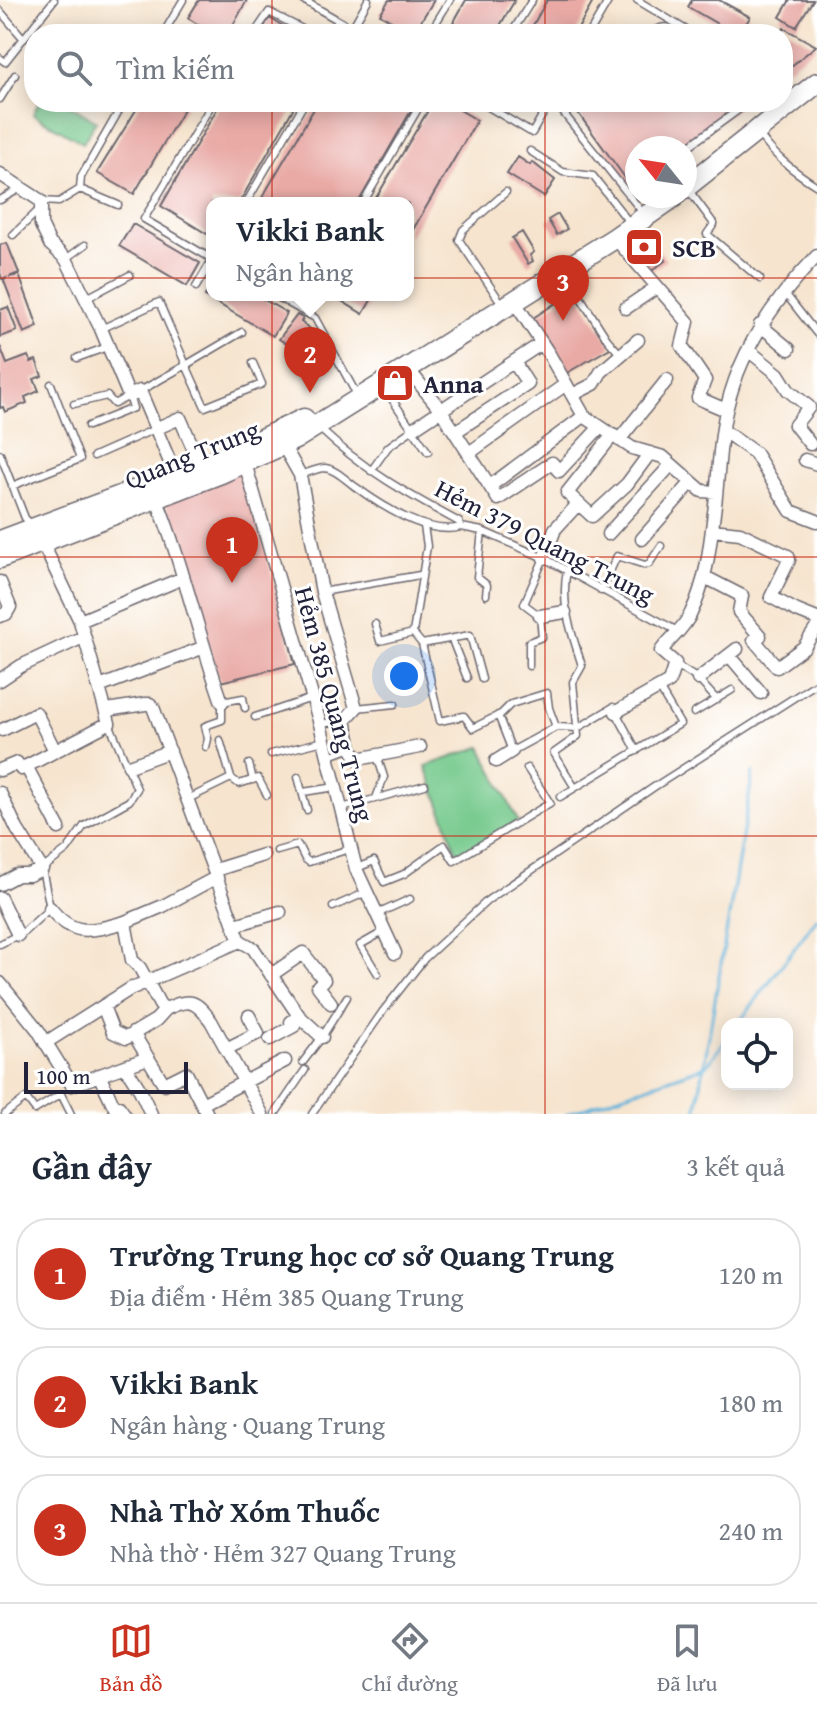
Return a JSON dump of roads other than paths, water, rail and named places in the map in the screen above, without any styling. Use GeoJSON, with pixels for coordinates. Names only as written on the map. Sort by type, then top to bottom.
{"type":"FeatureCollection","features":[{"type":"Feature","properties":{"kind":"main road","name":"Quang Trung"},"geometry":{"type":"LineString","coordinates":[[793,84],[817,67]]}},
{"type":"Feature","properties":{"kind":"main road","name":"Quang Trung"},"geometry":{"type":"LineString","coordinates":[[793,103],[817,83]]}},
{"type":"Feature","properties":{"kind":"main road","name":"Quang Trung"},"geometry":{"type":"LineString","coordinates":[[697,172],[759,112]]}},
{"type":"Feature","properties":{"kind":"main road","name":"Quang Trung"},"geometry":{"type":"LineString","coordinates":[[697,176],[783,112]]}},
{"type":"Feature","properties":{"kind":"main road","name":"Quang Trung"},"geometry":{"type":"LineString","coordinates":[[0,558],[38,534],[175,474],[317,426],[408,369],[636,208]]}},
{"type":"Feature","properties":{"kind":"main road","name":"Quang Trung"},"geometry":{"type":"LineString","coordinates":[[0,541],[38,534],[156,498],[245,463],[304,419],[353,388],[615,238],[638,208]]}},
{"type":"Feature","properties":{"kind":"street"},"geometry":{"type":"LineString","coordinates":[[0,174],[22,188],[40,205],[41,225],[50,244],[66,259],[107,347],[155,429],[175,474]]}},
{"type":"Feature","properties":{"kind":"street"},"geometry":{"type":"LineString","coordinates":[[615,238],[688,322],[682,345],[705,380],[698,398],[726,410]]}},
{"type":"Feature","properties":{"kind":"street"},"geometry":{"type":"LineString","coordinates":[[616,712],[664,685],[676,665],[661,651],[680,632],[705,577],[726,410],[737,373],[760,325],[784,292],[815,264]]}},
{"type":"Feature","properties":{"kind":"street"},"geometry":{"type":"LineString","coordinates":[[626,308],[657,287]]}},
{"type":"Feature","properties":{"kind":"street"},"geometry":{"type":"LineString","coordinates":[[506,300],[542,343],[584,416],[616,438],[663,457],[702,491],[716,492]]}},
{"type":"Feature","properties":{"kind":"street"},"geometry":{"type":"LineString","coordinates":[[760,325],[789,349]]}},
{"type":"Feature","properties":{"kind":"street"},"geometry":{"type":"LineString","coordinates":[[469,453],[541,403],[569,390],[594,384],[601,372],[638,340]]}},
{"type":"Feature","properties":{"kind":"street"},"geometry":{"type":"LineString","coordinates":[[414,428],[542,343]]}},
{"type":"Feature","properties":{"kind":"street"},"geometry":{"type":"LineString","coordinates":[[748,350],[778,374],[788,390],[809,407],[812,415],[795,425],[810,444]]}},
{"type":"Feature","properties":{"kind":"street"},"geometry":{"type":"LineString","coordinates":[[514,362],[541,403]]}},
{"type":"Feature","properties":{"kind":"street"},"geometry":{"type":"LineString","coordinates":[[408,369],[440,409],[498,499],[552,463],[559,471],[599,428]]}},
{"type":"Feature","properties":{"kind":"street"},"geometry":{"type":"LineString","coordinates":[[650,453],[627,484],[594,516],[567,493],[667,380]]}},
{"type":"Feature","properties":{"kind":"street"},"geometry":{"type":"LineString","coordinates":[[455,432],[528,384]]}},
{"type":"Feature","properties":{"kind":"street"},"geometry":{"type":"LineString","coordinates":[[490,486],[584,416]]}},
{"type":"Feature","properties":{"kind":"street"},"geometry":{"type":"LineString","coordinates":[[155,429],[180,418],[201,466]]}},
{"type":"Feature","properties":{"kind":"street"},"geometry":{"type":"LineString","coordinates":[[724,431],[755,453],[791,511],[817,521]]}},
{"type":"Feature","properties":{"kind":"street"},"geometry":{"type":"LineString","coordinates":[[279,439],[300,475],[322,592],[356,708],[345,720],[351,748],[358,759],[420,747]]}},
{"type":"Feature","properties":{"kind":"street","name":"Hẻm 385 Quang Trung"},"geometry":{"type":"LineString","coordinates":[[245,463],[320,724],[356,869],[395,953]]}},
{"type":"Feature","properties":{"kind":"street"},"geometry":{"type":"LineString","coordinates":[[608,534],[671,465]]}},
{"type":"Feature","properties":{"kind":"street"},"geometry":{"type":"LineString","coordinates":[[642,539],[691,483]]}},
{"type":"Feature","properties":{"kind":"street"},"geometry":{"type":"LineString","coordinates":[[156,498],[171,536],[202,648],[222,702]]}},
{"type":"Feature","properties":{"kind":"street"},"geometry":{"type":"LineString","coordinates":[[544,558],[555,529],[578,504]]}},
{"type":"Feature","properties":{"kind":"street"},"geometry":{"type":"LineString","coordinates":[[712,530],[740,533],[791,550],[771,597],[817,619]]}},
{"type":"Feature","properties":{"kind":"street"},"geometry":{"type":"LineString","coordinates":[[38,534],[80,621],[108,717]]}},
{"type":"Feature","properties":{"kind":"street"},"geometry":{"type":"LineString","coordinates":[[705,577],[742,596],[739,612],[760,636],[754,640],[777,667],[804,647],[817,627]]}},
{"type":"Feature","properties":{"kind":"street"},"geometry":{"type":"LineString","coordinates":[[80,621],[183,578]]}},
{"type":"Feature","properties":{"kind":"street"},"geometry":{"type":"LineString","coordinates":[[0,582],[10,607],[6,614],[0,616]]}},
{"type":"Feature","properties":{"kind":"street"},"geometry":{"type":"LineString","coordinates":[[540,616],[565,612]]}},
{"type":"Feature","properties":{"kind":"street"},"geometry":{"type":"LineString","coordinates":[[0,680],[21,666],[83,637]]}},
{"type":"Feature","properties":{"kind":"street"},"geometry":{"type":"LineString","coordinates":[[99,687],[202,648]]}},
{"type":"Feature","properties":{"kind":"street"},"geometry":{"type":"LineString","coordinates":[[698,679],[733,652],[761,693]]}},
{"type":"Feature","properties":{"kind":"street"},"geometry":{"type":"LineString","coordinates":[[0,770],[17,763],[21,769],[108,717],[150,704],[240,941],[253,948],[299,1016],[322,1037]]}},
{"type":"Feature","properties":{"kind":"street"},"geometry":{"type":"LineString","coordinates":[[2,730],[36,713],[55,751]]}},
{"type":"Feature","properties":{"kind":"street"},"geometry":{"type":"LineString","coordinates":[[129,766],[170,751]]}},
{"type":"Feature","properties":{"kind":"street"},"geometry":{"type":"LineString","coordinates":[[496,761],[512,751]]}},
{"type":"Feature","properties":{"kind":"street"},"geometry":{"type":"LineString","coordinates":[[26,766],[59,828]]}},
{"type":"Feature","properties":{"kind":"street"},"geometry":{"type":"LineString","coordinates":[[0,793],[5,814],[42,869],[29,875],[17,875],[0,884]]}},
{"type":"Feature","properties":{"kind":"street"},"geometry":{"type":"LineString","coordinates":[[50,908],[60,921],[74,929],[92,931],[141,916],[216,873],[263,855]]}},
{"type":"Feature","properties":{"kind":"street"},"geometry":{"type":"LineString","coordinates":[[0,898],[18,935]]}},
{"type":"Feature","properties":{"kind":"street"},"geometry":{"type":"LineString","coordinates":[[235,925],[280,912]]}},
{"type":"Feature","properties":{"kind":"street"},"geometry":{"type":"LineString","coordinates":[[125,922],[132,960],[160,1005],[166,1009]]}},
{"type":"Feature","properties":{"kind":"street"},"geometry":{"type":"LineString","coordinates":[[45,1043],[147,981],[240,941]]}},
{"type":"Feature","properties":{"kind":"street"},"geometry":{"type":"LineString","coordinates":[[271,975],[303,953],[324,980],[318,986],[331,1003]]}},
{"type":"Feature","properties":{"kind":"street"},"geometry":{"type":"LineString","coordinates":[[0,983],[38,1030],[72,1085]]}},
{"type":"Feature","properties":{"kind":"street"},"geometry":{"type":"LineString","coordinates":[[103,1006],[113,1032],[126,1038],[179,1002],[192,1002],[200,1007],[262,1114]]}},
{"type":"Feature","properties":{"kind":"street"},"geometry":{"type":"LineString","coordinates":[[226,1049],[258,1033],[249,1016]]}},
{"type":"Feature","properties":{"kind":"street"},"geometry":{"type":"LineString","coordinates":[[270,1039],[294,1026],[291,1022],[299,1016]]}},
{"type":"Feature","properties":{"kind":"street"},"geometry":{"type":"LineString","coordinates":[[133,1033],[164,1084],[186,1073],[202,1110],[285,1061]]}},
{"type":"Feature","properties":{"kind":"street"},"geometry":{"type":"LineString","coordinates":[[61,1094],[72,1085],[148,1058]]}},
{"type":"Feature","properties":{"kind":"street"},"geometry":{"type":"LineString","coordinates":[[125,1066],[151,1114]]}},
{"type":"Feature","properties":{"kind":"street"},"geometry":{"type":"LineString","coordinates":[[99,1075],[115,1108],[119,1107],[124,1114]]}},
{"type":"Feature","properties":{"kind":"lane"},"geometry":{"type":"LineString","coordinates":[[36,24],[54,0]]}},
{"type":"Feature","properties":{"kind":"lane"},"geometry":{"type":"LineString","coordinates":[[169,24],[183,0]]}},
{"type":"Feature","properties":{"kind":"lane"},"geometry":{"type":"LineString","coordinates":[[303,0],[345,24]]}},
{"type":"Feature","properties":{"kind":"lane"},"geometry":{"type":"LineString","coordinates":[[354,24],[368,0]]}},
{"type":"Feature","properties":{"kind":"lane"},"geometry":{"type":"LineString","coordinates":[[435,24],[450,0]]}},
{"type":"Feature","properties":{"kind":"lane"},"geometry":{"type":"LineString","coordinates":[[517,24],[532,0]]}},
{"type":"Feature","properties":{"kind":"lane"},"geometry":{"type":"LineString","coordinates":[[595,24],[609,0]]}},
{"type":"Feature","properties":{"kind":"lane"},"geometry":{"type":"LineString","coordinates":[[637,0],[677,24]]}},
{"type":"Feature","properties":{"kind":"lane"},"geometry":{"type":"LineString","coordinates":[[0,11],[24,39],[5,62],[0,58]]}},
{"type":"Feature","properties":{"kind":"lane"},"geometry":{"type":"LineString","coordinates":[[261,24],[269,12],[292,24]]}},
{"type":"Feature","properties":{"kind":"lane"},"geometry":{"type":"LineString","coordinates":[[0,99],[15,75]]}},
{"type":"Feature","properties":{"kind":"lane"},"geometry":{"type":"LineString","coordinates":[[80,189],[81,177],[118,112]]}},
{"type":"Feature","properties":{"kind":"lane"},"geometry":{"type":"LineString","coordinates":[[206,256],[144,219],[207,112]]}},
{"type":"Feature","properties":{"kind":"lane"},"geometry":{"type":"LineString","coordinates":[[250,197],[299,112]]}},
{"type":"Feature","properties":{"kind":"lane"},"geometry":{"type":"LineString","coordinates":[[367,197],[416,112]]}},
{"type":"Feature","properties":{"kind":"lane"},"geometry":{"type":"LineString","coordinates":[[497,112],[532,133],[544,112]]}},
{"type":"Feature","properties":{"kind":"lane"},"geometry":{"type":"LineString","coordinates":[[563,112],[625,189]]}},
{"type":"Feature","properties":{"kind":"lane"},"geometry":{"type":"LineString","coordinates":[[697,142],[749,112]]}},
{"type":"Feature","properties":{"kind":"lane"},"geometry":{"type":"LineString","coordinates":[[758,133],[771,152],[795,173],[817,186]]}},
{"type":"Feature","properties":{"kind":"lane"},"geometry":{"type":"LineString","coordinates":[[530,151],[563,172],[593,176],[625,197]]}},
{"type":"Feature","properties":{"kind":"lane"},"geometry":{"type":"LineString","coordinates":[[0,200],[22,188]]}},
{"type":"Feature","properties":{"kind":"lane"},"geometry":{"type":"LineString","coordinates":[[80,189],[118,205]]}},
{"type":"Feature","properties":{"kind":"lane"},"geometry":{"type":"LineString","coordinates":[[13,235],[40,205],[59,202],[80,189]]}},
{"type":"Feature","properties":{"kind":"lane"},"geometry":{"type":"LineString","coordinates":[[506,192],[463,230],[459,240],[506,300]]}},
{"type":"Feature","properties":{"kind":"lane"},"geometry":{"type":"LineString","coordinates":[[697,203],[714,224],[707,234],[760,279]]}},
{"type":"Feature","properties":{"kind":"lane"},"geometry":{"type":"LineString","coordinates":[[66,259],[85,245]]}},
{"type":"Feature","properties":{"kind":"lane"},"geometry":{"type":"LineString","coordinates":[[196,287],[206,270]]}},
{"type":"Feature","properties":{"kind":"lane"},"geometry":{"type":"LineString","coordinates":[[563,270],[607,339],[621,355]]}},
{"type":"Feature","properties":{"kind":"lane"},"geometry":{"type":"LineString","coordinates":[[85,299],[130,275]]}},
{"type":"Feature","properties":{"kind":"lane"},"geometry":{"type":"LineString","coordinates":[[784,292],[817,334]]}},
{"type":"Feature","properties":{"kind":"lane"},"geometry":{"type":"LineString","coordinates":[[284,301],[315,318],[353,388]]}},
{"type":"Feature","properties":{"kind":"lane"},"geometry":{"type":"LineString","coordinates":[[300,310],[305,301]]}},
{"type":"Feature","properties":{"kind":"lane"},"geometry":{"type":"LineString","coordinates":[[101,329],[159,302],[205,407],[262,384],[253,363]]}},
{"type":"Feature","properties":{"kind":"lane"},"geometry":{"type":"LineString","coordinates":[[74,404],[107,396],[114,404],[242,332]]}},
{"type":"Feature","properties":{"kind":"lane"},"geometry":{"type":"LineString","coordinates":[[77,358],[107,347]]}},
{"type":"Feature","properties":{"kind":"lane"},"geometry":{"type":"LineString","coordinates":[[12,486],[80,459],[51,384]]}},
{"type":"Feature","properties":{"kind":"lane"},"geometry":{"type":"LineString","coordinates":[[382,386],[428,452]]}},
{"type":"Feature","properties":{"kind":"lane"},"geometry":{"type":"LineString","coordinates":[[88,426],[133,408],[135,394]]}},
{"type":"Feature","properties":{"kind":"lane","name":"Hẻm 379 Quang Trung"},"geometry":{"type":"LineString","coordinates":[[317,426],[371,471],[402,492],[459,522],[461,527],[482,531],[544,558],[680,632]]}},
{"type":"Feature","properties":{"kind":"lane"},"geometry":{"type":"LineString","coordinates":[[371,471],[388,447],[414,428]]}},
{"type":"Feature","properties":{"kind":"lane"},"geometry":{"type":"LineString","coordinates":[[94,456],[155,429]]}},
{"type":"Feature","properties":{"kind":"lane"},"geometry":{"type":"LineString","coordinates":[[0,454],[25,518],[38,534]]}},
{"type":"Feature","properties":{"kind":"lane"},"geometry":{"type":"LineString","coordinates":[[300,475],[325,468],[367,496],[424,526],[451,530],[461,527]]}},
{"type":"Feature","properties":{"kind":"lane"},"geometry":{"type":"LineString","coordinates":[[413,633],[427,546],[424,526]]}},
{"type":"Feature","properties":{"kind":"lane"},"geometry":{"type":"LineString","coordinates":[[482,531],[477,577],[487,585],[486,595]]}},
{"type":"Feature","properties":{"kind":"lane"},"geometry":{"type":"LineString","coordinates":[[601,591],[617,556],[645,565],[649,564],[661,546]]}},
{"type":"Feature","properties":{"kind":"lane"},"geometry":{"type":"LineString","coordinates":[[529,666],[529,642],[542,637],[540,616],[524,604],[544,558]]}},
{"type":"Feature","properties":{"kind":"lane"},"geometry":{"type":"LineString","coordinates":[[567,570],[563,589],[565,612],[582,666],[573,682],[578,736],[554,753],[575,788]]}},
{"type":"Feature","properties":{"kind":"lane"},"geometry":{"type":"LineString","coordinates":[[322,592],[420,575]]}},
{"type":"Feature","properties":{"kind":"lane"},"geometry":{"type":"LineString","coordinates":[[375,624],[380,641],[413,633]]}},
{"type":"Feature","properties":{"kind":"lane"},"geometry":{"type":"LineString","coordinates":[[413,633],[422,644],[440,721],[464,716],[473,728],[511,704],[547,693],[556,727]]}},
{"type":"Feature","properties":{"kind":"lane"},"geometry":{"type":"LineString","coordinates":[[422,644],[470,635],[482,679]]}},
{"type":"Feature","properties":{"kind":"lane"},"geometry":{"type":"LineString","coordinates":[[452,640],[467,678]]}},
{"type":"Feature","properties":{"kind":"lane"},"geometry":{"type":"LineString","coordinates":[[676,665],[698,679],[717,700]]}},
{"type":"Feature","properties":{"kind":"lane"},"geometry":{"type":"LineString","coordinates":[[312,1114],[383,1011],[425,958],[488,900],[654,787],[817,683]]}},
{"type":"Feature","properties":{"kind":"lane"},"geometry":{"type":"LineString","coordinates":[[560,797],[680,724],[664,685]]}},
{"type":"Feature","properties":{"kind":"lane"},"geometry":{"type":"LineString","coordinates":[[694,713],[732,690]]}},
{"type":"Feature","properties":{"kind":"lane"},"geometry":{"type":"LineString","coordinates":[[206,747],[205,726],[222,720],[222,702],[243,698],[245,708]]}},
{"type":"Feature","properties":{"kind":"lane"},"geometry":{"type":"LineString","coordinates":[[255,717],[312,698]]}},
{"type":"Feature","properties":{"kind":"lane"},"geometry":{"type":"LineString","coordinates":[[356,708],[395,704]]}},
{"type":"Feature","properties":{"kind":"lane"},"geometry":{"type":"LineString","coordinates":[[498,715],[512,751],[556,727],[578,728],[613,707],[637,751]]}},
{"type":"Feature","properties":{"kind":"lane"},"geometry":{"type":"LineString","coordinates":[[0,944],[18,935],[50,908],[42,869],[67,850],[84,826],[135,795],[137,789],[108,717]]}},
{"type":"Feature","properties":{"kind":"lane"},"geometry":{"type":"LineString","coordinates":[[320,724],[345,720]]}},
{"type":"Feature","properties":{"kind":"lane"},"geometry":{"type":"LineString","coordinates":[[220,740],[231,778],[239,784],[258,778],[267,795]]}},
{"type":"Feature","properties":{"kind":"lane"},"geometry":{"type":"LineString","coordinates":[[271,754],[324,741]]}},
{"type":"Feature","properties":{"kind":"lane"},"geometry":{"type":"LineString","coordinates":[[326,758],[351,748]]}},
{"type":"Feature","properties":{"kind":"lane"},"geometry":{"type":"LineString","coordinates":[[376,798],[384,777],[377,756]]}},
{"type":"Feature","properties":{"kind":"lane"},"geometry":{"type":"LineString","coordinates":[[249,764],[253,780]]}},
{"type":"Feature","properties":{"kind":"lane"},"geometry":{"type":"LineString","coordinates":[[356,869],[374,861],[384,882],[404,874],[444,845],[454,861],[550,803],[527,768]]}},
{"type":"Feature","properties":{"kind":"lane"},"geometry":{"type":"LineString","coordinates":[[298,777],[307,810]]}},
{"type":"Feature","properties":{"kind":"lane"},"geometry":{"type":"LineString","coordinates":[[188,799],[231,778]]}},
{"type":"Feature","properties":{"kind":"lane"},"geometry":{"type":"LineString","coordinates":[[342,808],[425,785]]}},
{"type":"Feature","properties":{"kind":"lane"},"geometry":{"type":"LineString","coordinates":[[303,792],[336,787]]}},
{"type":"Feature","properties":{"kind":"lane"},"geometry":{"type":"LineString","coordinates":[[277,851],[298,845],[309,862],[352,848]]}},
{"type":"Feature","properties":{"kind":"lane"},"geometry":{"type":"LineString","coordinates":[[333,907],[367,892]]}},
{"type":"Feature","properties":{"kind":"lane"},"geometry":{"type":"LineString","coordinates":[[377,914],[410,899]]}},
{"type":"Feature","properties":{"kind":"lane"},"geometry":{"type":"LineString","coordinates":[[378,974],[360,945],[383,932]]}},
{"type":"Feature","properties":{"kind":"lane"},"geometry":{"type":"LineString","coordinates":[[275,1114],[347,997]]}},
{"type":"Feature","properties":{"kind":"lane"},"geometry":{"type":"LineString","coordinates":[[3,1113],[26,1098],[35,1110],[61,1094],[71,1114]]}},
{"type":"Feature","properties":{"kind":"waterway"},"geometry":{"type":"LineString","coordinates":[[696,1114],[753,772]]}},
{"type":"Feature","properties":{"kind":"waterway"},"geometry":{"type":"LineString","coordinates":[[742,1018],[817,918]]}},
{"type":"Feature","properties":{"kind":"waterway"},"geometry":{"type":"LineString","coordinates":[[567,1114],[706,1066],[721,1047]]}},
{"type":"Feature","properties":{"kind":"place","name":"SCB"},"geometry":{"type":"Point","coordinates":[644,247]}},
{"type":"Feature","properties":{"kind":"place","name":"Nhà Thờ Xóm Thuốc"},"geometry":{"type":"Point","coordinates":[563,321]}},
{"type":"Feature","properties":{"kind":"place","name":"Anna"},"geometry":{"type":"Point","coordinates":[395,383]}},
{"type":"Feature","properties":{"kind":"place","name":"Vikki Bank"},"geometry":{"type":"Point","coordinates":[310,393]}},
{"type":"Feature","properties":{"kind":"place","name":"Trường Trung học cơ sở Quang Trung"},"geometry":{"type":"Point","coordinates":[232,583]}}]}
